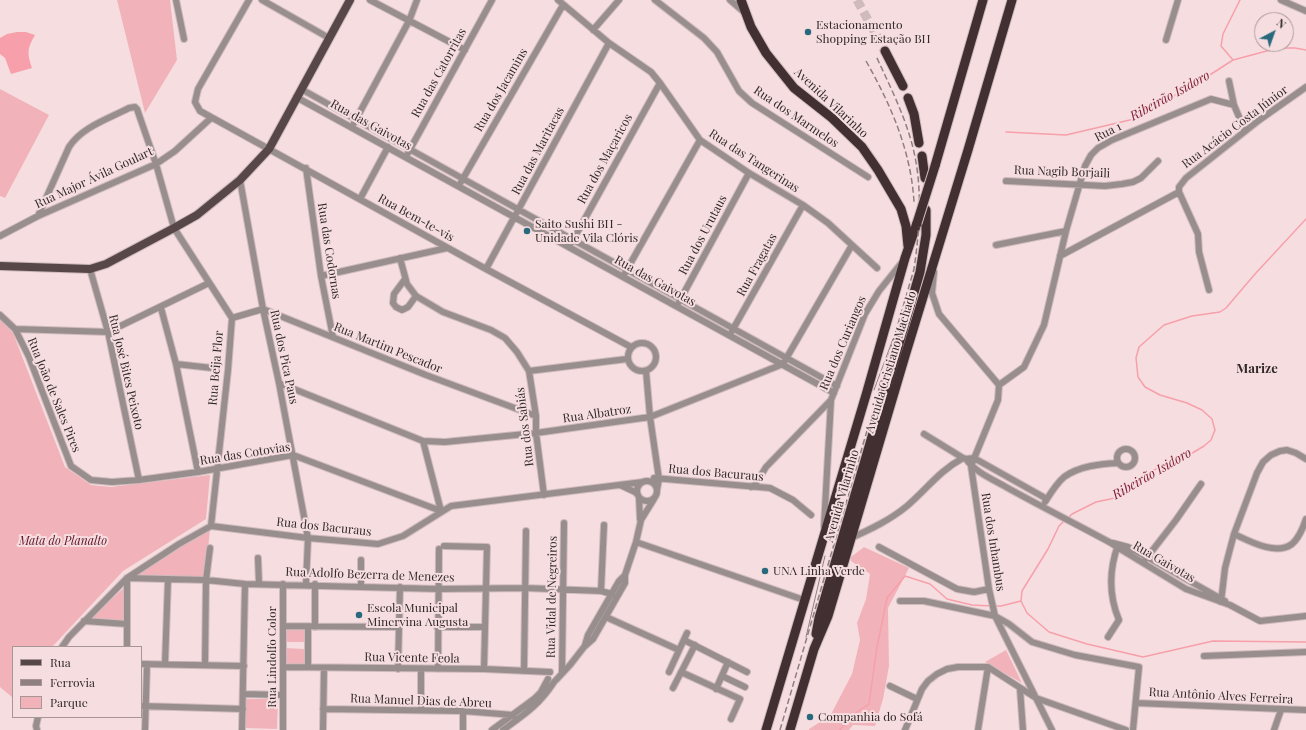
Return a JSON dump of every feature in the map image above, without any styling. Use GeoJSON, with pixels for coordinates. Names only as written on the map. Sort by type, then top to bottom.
{"type":"FeatureCollection","features":[{"type":"Feature","properties":{"kind":"highway","name":"Avenida Vilarinho"},"geometry":{"type":"LineString","coordinates":[[741,0],[751,27],[766,54],[794,88],[832,118],[862,147],[878,170],[901,209],[906,226],[908,248]]}},
{"type":"Feature","properties":{"kind":"highway","name":"Avenida Cristiano Machado"},"geometry":{"type":"LineString","coordinates":[[766,730],[866,395],[905,258],[935,166],[983,0]]}},
{"type":"Feature","properties":{"kind":"highway","name":"Avenida Cristiano Machado"},"geometry":{"type":"LineString","coordinates":[[790,730],[814,649],[828,616],[1012,0]]}},
{"type":"Feature","properties":{"kind":"highway"},"geometry":{"type":"LineString","coordinates":[[885,51],[903,86]]}},
{"type":"Feature","properties":{"kind":"highway"},"geometry":{"type":"LineString","coordinates":[[908,98],[914,114],[919,143]]}},
{"type":"Feature","properties":{"kind":"highway"},"geometry":{"type":"LineString","coordinates":[[922,156],[925,178]]}},
{"type":"Feature","properties":{"kind":"highway","name":"Avenida Vilarinho"},"geometry":{"type":"LineString","coordinates":[[814,649],[819,618],[920,272],[926,235],[926,210]]}},
{"type":"Feature","properties":{"kind":"main road"},"geometry":{"type":"LineString","coordinates":[[0,266],[90,269],[106,264],[197,215],[240,180],[269,148],[350,0]]}},
{"type":"Feature","properties":{"kind":"street"},"geometry":{"type":"LineString","coordinates":[[176,0],[184,39]]}},
{"type":"Feature","properties":{"kind":"street","name":"Rua Bem-te-vis"},"geometry":{"type":"LineString","coordinates":[[249,0],[198,89],[195,102],[200,110],[211,118],[306,168],[447,248],[631,347]]}},
{"type":"Feature","properties":{"kind":"street"},"geometry":{"type":"LineString","coordinates":[[262,0],[329,38]]}},
{"type":"Feature","properties":{"kind":"street"},"geometry":{"type":"LineString","coordinates":[[370,0],[465,50]]}},
{"type":"Feature","properties":{"kind":"street"},"geometry":{"type":"LineString","coordinates":[[352,128],[409,21],[418,0]]}},
{"type":"Feature","properties":{"kind":"street","name":"Rua das Catorritas"},"geometry":{"type":"LineString","coordinates":[[406,157],[492,0]]}},
{"type":"Feature","properties":{"kind":"street"},"geometry":{"type":"LineString","coordinates":[[593,30],[619,0]]}},
{"type":"Feature","properties":{"kind":"street","name":"Rua dos Marmelos"},"geometry":{"type":"LineString","coordinates":[[655,0],[704,38],[717,52],[739,91],[752,103],[868,177]]}},
{"type":"Feature","properties":{"kind":"street"},"geometry":{"type":"LineString","coordinates":[[730,0],[745,13]]}},
{"type":"Feature","properties":{"kind":"street"},"geometry":{"type":"LineString","coordinates":[[1166,40],[1178,0]]}},
{"type":"Feature","properties":{"kind":"street"},"geometry":{"type":"LineString","coordinates":[[1281,0],[1306,11]]}},
{"type":"Feature","properties":{"kind":"street","name":"Rua das Tangerinas"},"geometry":{"type":"LineString","coordinates":[[560,2],[609,43],[651,72],[660,82],[700,140],[748,173],[803,205],[828,223],[877,268]]}},
{"type":"Feature","properties":{"kind":"street","name":"Rua dos Jacamins"},"geometry":{"type":"LineString","coordinates":[[459,186],[560,2]]}},
{"type":"Feature","properties":{"kind":"street","name":"Rua das Maritacas"},"geometry":{"type":"LineString","coordinates":[[486,269],[609,43]]}},
{"type":"Feature","properties":{"kind":"street"},"geometry":{"type":"LineString","coordinates":[[1229,80],[1234,105],[1245,131]]}},
{"type":"Feature","properties":{"kind":"street","name":"Rua dos Maçaricos"},"geometry":{"type":"LineString","coordinates":[[569,247],[660,82]]}},
{"type":"Feature","properties":{"kind":"street","name":"Rua Acácio Costa Júnior"},"geometry":{"type":"LineString","coordinates":[[1179,192],[1179,187],[1186,178],[1245,131],[1306,87]]}},
{"type":"Feature","properties":{"kind":"street","name":"Rua das Gaivotas"},"geometry":{"type":"LineString","coordinates":[[301,89],[837,386]]}},
{"type":"Feature","properties":{"kind":"street","name":"Rua das Gaivotas"},"geometry":{"type":"LineString","coordinates":[[296,98],[624,276],[677,307],[834,393]]}},
{"type":"Feature","properties":{"kind":"street","name":"Rua 1"},"geometry":{"type":"LineString","coordinates":[[1060,256],[1085,166],[1098,148],[1112,140],[1211,99],[1234,105]]}},
{"type":"Feature","properties":{"kind":"street","name":"Rua Beija Flor"},"geometry":{"type":"LineString","coordinates":[[38,216],[74,139],[81,132],[129,108],[135,107],[156,164],[174,228],[232,318],[228,370],[211,526]]}},
{"type":"Feature","properties":{"kind":"street","name":"Rua Major Ávila Goulart"},"geometry":{"type":"LineString","coordinates":[[0,236],[38,216],[156,164],[175,151],[211,118]]}},
{"type":"Feature","properties":{"kind":"street"},"geometry":{"type":"LineString","coordinates":[[624,276],[700,140]]}},
{"type":"Feature","properties":{"kind":"street"},"geometry":{"type":"LineString","coordinates":[[360,199],[388,147]]}},
{"type":"Feature","properties":{"kind":"street","name":"Rua Nagib Borjaili"},"geometry":{"type":"LineString","coordinates":[[1006,181],[1105,186],[1133,182],[1141,178],[1158,161]]}},
{"type":"Feature","properties":{"kind":"street","name":"Rua das Codornas"},"geometry":{"type":"LineString","coordinates":[[306,168],[321,276],[333,337]]}},
{"type":"Feature","properties":{"kind":"street","name":"Rua dos Urutaus"},"geometry":{"type":"LineString","coordinates":[[677,307],[748,173]]}},
{"type":"Feature","properties":{"kind":"street","name":"Rua dos Pica Paus"},"geometry":{"type":"LineString","coordinates":[[240,180],[263,309],[279,383],[308,538],[306,584]]}},
{"type":"Feature","properties":{"kind":"street"},"geometry":{"type":"LineString","coordinates":[[935,256],[932,293],[939,314],[999,385],[1024,367],[1044,325],[1060,256],[1179,192],[1198,234],[1199,252],[1209,290]]}},
{"type":"Feature","properties":{"kind":"street","name":"Rua Fragatas"},"geometry":{"type":"LineString","coordinates":[[730,335],[803,205]]}},
{"type":"Feature","properties":{"kind":"street"},"geometry":{"type":"LineString","coordinates":[[996,245],[1066,231]]}},
{"type":"Feature","properties":{"kind":"street"},"geometry":{"type":"LineString","coordinates":[[782,364],[852,245]]}},
{"type":"Feature","properties":{"kind":"street"},"geometry":{"type":"LineString","coordinates":[[321,276],[447,248]]}},
{"type":"Feature","properties":{"kind":"street","name":"Rua dos Sabiás"},"geometry":{"type":"LineString","coordinates":[[400,258],[407,284],[416,296],[443,312],[491,330],[506,338],[529,371],[536,416],[536,433],[544,495]]}},
{"type":"Feature","properties":{"kind":"street","name":"Rua dos Curiangos"},"geometry":{"type":"LineString","coordinates":[[751,487],[755,485],[766,467],[831,400],[865,314],[872,302],[905,258]]}},
{"type":"Feature","properties":{"kind":"street","name":"Rua José Bites Peixoto"},"geometry":{"type":"LineString","coordinates":[[90,269],[108,332],[139,480]]}},
{"type":"Feature","properties":{"kind":"street"},"geometry":{"type":"LineString","coordinates":[[405,279],[394,294],[392,303],[402,310],[408,307],[416,296]]}},
{"type":"Feature","properties":{"kind":"street"},"geometry":{"type":"LineString","coordinates":[[15,329],[108,332],[161,308],[209,283]]}},
{"type":"Feature","properties":{"kind":"street"},"geometry":{"type":"LineString","coordinates":[[161,308],[176,364],[198,472]]}},
{"type":"Feature","properties":{"kind":"street"},"geometry":{"type":"LineString","coordinates":[[232,318],[263,309]]}},
{"type":"Feature","properties":{"kind":"street","name":"Rua Martim Pescador"},"geometry":{"type":"LineString","coordinates":[[263,309],[426,375],[536,416]]}},
{"type":"Feature","properties":{"kind":"street","name":"Rua João de Sales Pires"},"geometry":{"type":"LineString","coordinates":[[0,315],[15,329],[28,357],[71,466]]}},
{"type":"Feature","properties":{"kind":"street"},"geometry":{"type":"LineString","coordinates":[[642,342],[653,348],[656,355],[656,361],[653,366],[646,371],[638,371],[633,369],[629,365],[627,359],[631,347],[642,342]]}},
{"type":"Feature","properties":{"kind":"street"},"geometry":{"type":"LineString","coordinates":[[529,371],[627,359]]}},
{"type":"Feature","properties":{"kind":"street"},"geometry":{"type":"LineString","coordinates":[[176,364],[212,368]]}},
{"type":"Feature","properties":{"kind":"street","name":"Rua Albatroz"},"geometry":{"type":"LineString","coordinates":[[279,383],[423,441],[445,442],[536,433],[650,418],[782,364]]}},
{"type":"Feature","properties":{"kind":"street"},"geometry":{"type":"LineString","coordinates":[[646,371],[650,418],[652,479],[657,490]]}},
{"type":"Feature","properties":{"kind":"street","name":"Rua dos Inhambus"},"geometry":{"type":"LineString","coordinates":[[999,385],[998,400],[971,466],[989,592],[995,616],[1052,730]]}},
{"type":"Feature","properties":{"kind":"street"},"geometry":{"type":"LineString","coordinates":[[823,536],[831,400]]}},
{"type":"Feature","properties":{"kind":"street"},"geometry":{"type":"LineString","coordinates":[[924,434],[964,458],[971,466],[1042,507],[1057,484],[1065,477],[1095,465],[1118,462]]}},
{"type":"Feature","properties":{"kind":"street"},"geometry":{"type":"LineString","coordinates":[[423,441],[441,511]]}},
{"type":"Feature","properties":{"kind":"street"},"geometry":{"type":"LineString","coordinates":[[1222,601],[1225,568],[1234,534],[1257,473],[1263,462],[1271,455],[1287,450],[1306,459]]}},
{"type":"Feature","properties":{"kind":"street","name":"Rua das Cotovias"},"geometry":{"type":"LineString","coordinates":[[71,466],[91,480],[112,482],[198,472],[292,455],[441,511]]}},
{"type":"Feature","properties":{"kind":"street"},"geometry":{"type":"LineString","coordinates":[[851,538],[875,527],[895,515],[908,505],[948,466],[964,458],[974,458],[1046,499]]}},
{"type":"Feature","properties":{"kind":"street"},"geometry":{"type":"LineString","coordinates":[[641,520],[656,495],[657,490],[652,479]]}},
{"type":"Feature","properties":{"kind":"street"},"geometry":{"type":"LineString","coordinates":[[503,730],[534,700],[552,677],[563,672],[584,647],[593,639],[625,583],[625,574],[636,542],[641,520],[638,487],[652,479]]}},
{"type":"Feature","properties":{"kind":"street","name":"Rua dos Bacuraus"},"geometry":{"type":"LineString","coordinates":[[211,526],[308,538],[378,544],[403,536],[451,506],[619,485],[652,479],[770,488],[793,500],[811,515]]}},
{"type":"Feature","properties":{"kind":"street"},"geometry":{"type":"LineString","coordinates":[[1142,563],[1176,520],[1201,484]]}},
{"type":"Feature","properties":{"kind":"street"},"geometry":{"type":"LineString","coordinates":[[619,485],[631,490],[645,501],[654,498]]}},
{"type":"Feature","properties":{"kind":"street","name":"Rua Gaivotas"},"geometry":{"type":"LineString","coordinates":[[1042,507],[1111,542],[1142,563],[1186,589],[1222,601]]}},
{"type":"Feature","properties":{"kind":"street"},"geometry":{"type":"LineString","coordinates":[[1234,534],[1260,546],[1271,548],[1282,547],[1291,545],[1298,538],[1306,519]]}},
{"type":"Feature","properties":{"kind":"street","name":"Rua Vidal de Negreiros"},"geometry":{"type":"LineString","coordinates":[[563,672],[562,590],[564,523]]}},
{"type":"Feature","properties":{"kind":"street"},"geometry":{"type":"LineString","coordinates":[[601,590],[604,525]]}},
{"type":"Feature","properties":{"kind":"street"},"geometry":{"type":"LineString","coordinates":[[63,646],[84,621],[127,578],[179,544],[211,526]]}},
{"type":"Feature","properties":{"kind":"street"},"geometry":{"type":"LineString","coordinates":[[524,671],[526,532]]}},
{"type":"Feature","properties":{"kind":"street"},"geometry":{"type":"LineString","coordinates":[[636,542],[804,600]]}},
{"type":"Feature","properties":{"kind":"street"},"geometry":{"type":"LineString","coordinates":[[1108,637],[1119,620],[1112,601],[1110,581],[1118,546]]}},
{"type":"Feature","properties":{"kind":"street","name":"Rua Gaivotas"},"geometry":{"type":"LineString","coordinates":[[1118,546],[1147,557],[1222,601],[1260,621],[1306,616]]}},
{"type":"Feature","properties":{"kind":"street"},"geometry":{"type":"LineString","coordinates":[[438,669],[441,548],[487,547],[484,670]]}},
{"type":"Feature","properties":{"kind":"street"},"geometry":{"type":"LineString","coordinates":[[205,665],[206,580],[210,548]]}},
{"type":"Feature","properties":{"kind":"street"},"geometry":{"type":"LineString","coordinates":[[879,548],[957,589],[974,592],[989,592]]}},
{"type":"Feature","properties":{"kind":"street"},"geometry":{"type":"LineString","coordinates":[[258,558],[259,584]]}},
{"type":"Feature","properties":{"kind":"street"},"geometry":{"type":"LineString","coordinates":[[360,586],[361,560]]}},
{"type":"Feature","properties":{"kind":"street"},"geometry":{"type":"LineString","coordinates":[[584,647],[588,635],[619,581],[625,574]]}},
{"type":"Feature","properties":{"kind":"street"},"geometry":{"type":"LineString","coordinates":[[127,578],[127,646]]}},
{"type":"Feature","properties":{"kind":"street","name":"Rua Adolfo Bezerra de Menezes"},"geometry":{"type":"LineString","coordinates":[[127,578],[206,580],[245,584],[315,584],[439,589],[525,588],[601,590],[612,594]]}},
{"type":"Feature","properties":{"kind":"street"},"geometry":{"type":"LineString","coordinates":[[165,664],[168,579]]}},
{"type":"Feature","properties":{"kind":"street"},"geometry":{"type":"LineString","coordinates":[[242,730],[245,584]]}},
{"type":"Feature","properties":{"kind":"street","name":"Rua Lindolfo Color"},"geometry":{"type":"LineString","coordinates":[[283,584],[283,730]]}},
{"type":"Feature","properties":{"kind":"street"},"geometry":{"type":"LineString","coordinates":[[308,667],[315,584]]}},
{"type":"Feature","properties":{"kind":"street"},"geometry":{"type":"LineString","coordinates":[[398,669],[400,587]]}},
{"type":"Feature","properties":{"kind":"street"},"geometry":{"type":"LineString","coordinates":[[900,601],[924,601],[995,616],[1009,624],[1032,642],[1075,654],[1139,666],[1133,730]]}},
{"type":"Feature","properties":{"kind":"street"},"geometry":{"type":"LineString","coordinates":[[606,617],[679,650]]}},
{"type":"Feature","properties":{"kind":"street"},"geometry":{"type":"LineString","coordinates":[[84,621],[127,624]]}},
{"type":"Feature","properties":{"kind":"street"},"geometry":{"type":"LineString","coordinates":[[284,626],[399,627]]}},
{"type":"Feature","properties":{"kind":"street"},"geometry":{"type":"LineString","coordinates":[[438,627],[485,627]]}},
{"type":"Feature","properties":{"kind":"street"},"geometry":{"type":"LineString","coordinates":[[669,672],[685,636],[695,645],[747,672]]}},
{"type":"Feature","properties":{"kind":"street"},"geometry":{"type":"LineString","coordinates":[[673,688],[695,645]]}},
{"type":"Feature","properties":{"kind":"street"},"geometry":{"type":"LineString","coordinates":[[1204,656],[1306,652]]}},
{"type":"Feature","properties":{"kind":"street"},"geometry":{"type":"LineString","coordinates":[[716,688],[728,662]]}},
{"type":"Feature","properties":{"kind":"street"},"geometry":{"type":"LineString","coordinates":[[145,730],[143,706],[144,664],[244,666]]}},
{"type":"Feature","properties":{"kind":"street","name":"Rua Vicente Feola"},"geometry":{"type":"LineString","coordinates":[[283,667],[524,671],[541,672],[552,677]]}},
{"type":"Feature","properties":{"kind":"street"},"geometry":{"type":"LineString","coordinates":[[905,730],[917,699],[928,681],[942,672],[958,668],[988,667],[1036,698],[1126,730]]}},
{"type":"Feature","properties":{"kind":"street"},"geometry":{"type":"LineString","coordinates":[[978,730],[988,667]]}},
{"type":"Feature","properties":{"kind":"street"},"geometry":{"type":"LineString","coordinates":[[323,730],[324,668]]}},
{"type":"Feature","properties":{"kind":"street"},"geometry":{"type":"LineString","coordinates":[[421,669],[421,710]]}},
{"type":"Feature","properties":{"kind":"street"},"geometry":{"type":"LineString","coordinates":[[681,672],[740,699],[731,719]]}},
{"type":"Feature","properties":{"kind":"street"},"geometry":{"type":"LineString","coordinates":[[722,676],[745,687]]}},
{"type":"Feature","properties":{"kind":"street"},"geometry":{"type":"LineString","coordinates":[[890,686],[917,699]]}},
{"type":"Feature","properties":{"kind":"street"},"geometry":{"type":"LineString","coordinates":[[1020,688],[1023,730]]}},
{"type":"Feature","properties":{"kind":"street"},"geometry":{"type":"LineString","coordinates":[[243,694],[283,695]]}},
{"type":"Feature","properties":{"kind":"street","name":"Rua Antônio Alves Ferreira"},"geometry":{"type":"LineString","coordinates":[[1136,703],[1306,710]]}},
{"type":"Feature","properties":{"kind":"street"},"geometry":{"type":"LineString","coordinates":[[143,706],[243,709]]}},
{"type":"Feature","properties":{"kind":"street","name":"Rua Manuel Dias de Abreu"},"geometry":{"type":"LineString","coordinates":[[323,709],[463,711],[515,717]]}},
{"type":"Feature","properties":{"kind":"street"},"geometry":{"type":"LineString","coordinates":[[1274,730],[1281,710]]}},
{"type":"Feature","properties":{"kind":"street"},"geometry":{"type":"LineString","coordinates":[[463,711],[463,730]]}},
{"type":"Feature","properties":{"kind":"street"},"geometry":{"type":"LineString","coordinates":[[492,730],[515,717]]}},
{"type":"Feature","properties":{"kind":"street"},"geometry":{"type":"LineString","coordinates":[[29,730],[36,728],[38,718]]}},
{"type":"Feature","properties":{"kind":"green space"},"geometry":{"type":"Polygon","coordinates":[[[117,0],[170,0],[177,60],[145,113],[117,0]]]}},
{"type":"Feature","properties":{"kind":"green space"},"geometry":{"type":"Polygon","coordinates":[[[0,89],[49,115],[5,198],[0,196],[0,89]]]}},
{"type":"Feature","properties":{"kind":"green space","name":"Mata do Planalto"},"geometry":{"type":"Polygon","coordinates":[[[0,319],[13,333],[65,467],[91,485],[111,487],[210,475],[206,519],[123,571],[53,646],[12,646],[12,697],[0,687],[0,319]]]}},
{"type":"Feature","properties":{"kind":"green space"},"geometry":{"type":"Polygon","coordinates":[[[210,529],[205,580],[135,577],[180,546],[210,529]]]}},
{"type":"Feature","properties":{"kind":"green space"},"geometry":{"type":"Polygon","coordinates":[[[864,547],[909,568],[888,608],[889,666],[883,699],[875,726],[853,725],[849,730],[809,730],[830,716],[852,674],[860,640],[857,623],[866,599],[870,574],[851,561],[851,557],[864,547]]]}},
{"type":"Feature","properties":{"kind":"green space"},"geometry":{"type":"Polygon","coordinates":[[[125,587],[124,622],[90,618],[125,587]]]}},
{"type":"Feature","properties":{"kind":"green space"},"geometry":{"type":"Polygon","coordinates":[[[285,628],[306,629],[305,642],[285,642],[285,628]]]}},
{"type":"Feature","properties":{"kind":"green space"},"geometry":{"type":"Polygon","coordinates":[[[285,648],[304,649],[304,665],[285,665],[285,648]]]}},
{"type":"Feature","properties":{"kind":"green space"},"geometry":{"type":"Polygon","coordinates":[[[1006,650],[1022,683],[985,662],[1006,650]]]}},
{"type":"Feature","properties":{"kind":"green space"},"geometry":{"type":"Polygon","coordinates":[[[246,699],[278,699],[277,729],[246,728],[246,699]]]}},
{"type":"Feature","properties":{"kind":"shaded area"},"geometry":{"type":"Polygon","coordinates":[[[26,32],[35,35],[30,44],[29,51],[29,58],[32,68],[11,74],[5,58],[0,54],[0,38],[7,34],[26,32]]]}},
{"type":"Feature","properties":{"kind":"waterway"},"geometry":{"type":"LineString","coordinates":[[1233,60],[1221,46],[1223,34],[1240,0]]}},
{"type":"Feature","properties":{"kind":"waterway","name":"Ribeirão Isidoro"},"geometry":{"type":"LineString","coordinates":[[1006,132],[1066,135],[1134,119],[1233,60],[1278,48],[1295,48],[1306,50]]}},
{"type":"Feature","properties":{"kind":"waterway","name":"Ribeirão Isidoro"},"geometry":{"type":"LineString","coordinates":[[1068,518],[1072,514],[1096,502],[1115,498],[1142,482],[1152,471],[1179,461],[1211,440],[1215,430],[1212,419],[1202,410],[1187,403],[1160,395],[1145,387],[1138,377],[1136,358],[1139,347],[1164,325],[1192,316],[1220,312],[1226,308],[1306,219]]}},
{"type":"Feature","properties":{"kind":"waterway","name":"Ribeirão Isidoro"},"geometry":{"type":"LineString","coordinates":[[1065,520],[1059,526],[1048,549],[1022,591],[1021,601],[1027,613],[1049,632],[1087,644],[1143,657],[1213,641],[1306,642]]}},
{"type":"Feature","properties":{"kind":"waterway"},"geometry":{"type":"LineString","coordinates":[[840,730],[851,716],[869,704],[877,647],[887,598],[905,576],[930,584],[947,599],[972,605],[991,606]]}},
{"type":"Feature","properties":{"kind":"waterway"},"geometry":{"type":"LineString","coordinates":[[994,606],[1001,606],[1021,601]]}},
{"type":"Feature","properties":{"kind":"tunnel"},"geometry":{"type":"LineString","coordinates":[[857,0],[885,51]]}},
{"type":"Feature","properties":{"kind":"tram line"},"geometry":{"type":"LineString","coordinates":[[874,390],[893,339]]}},
{"type":"Feature","properties":{"kind":"tram line"},"geometry":{"type":"LineString","coordinates":[[806,637],[825,556]]}},
{"type":"Feature","properties":{"kind":"railway"},"geometry":{"type":"LineString","coordinates":[[780,730],[914,269],[919,222],[918,175],[912,144],[905,122],[876,56]]}},
{"type":"Feature","properties":{"kind":"railway"},"geometry":{"type":"LineString","coordinates":[[866,61],[884,94],[898,129],[909,165],[914,202]]}},
{"type":"Feature","properties":{"kind":"place","name":"Estacionamento Shopping Estação BH"},"geometry":{"type":"Point","coordinates":[808,32]}},
{"type":"Feature","properties":{"kind":"place","name":"Saito Sushi BH - Unidade Vila Clóris"},"geometry":{"type":"Point","coordinates":[527,231]}},
{"type":"Feature","properties":{"kind":"place","name":"UNA Linha Verde"},"geometry":{"type":"Point","coordinates":[765,571]}},
{"type":"Feature","properties":{"kind":"place","name":"Escola Municipal Minervina Augusta"},"geometry":{"type":"Point","coordinates":[359,615]}},
{"type":"Feature","properties":{"kind":"place","name":"Companhia do Sofá"},"geometry":{"type":"Point","coordinates":[810,717]}},
{"type":"Feature","properties":{"kind":"district","name":"Marize"},"geometry":{"type":"Point","coordinates":[1257,369]}}]}
